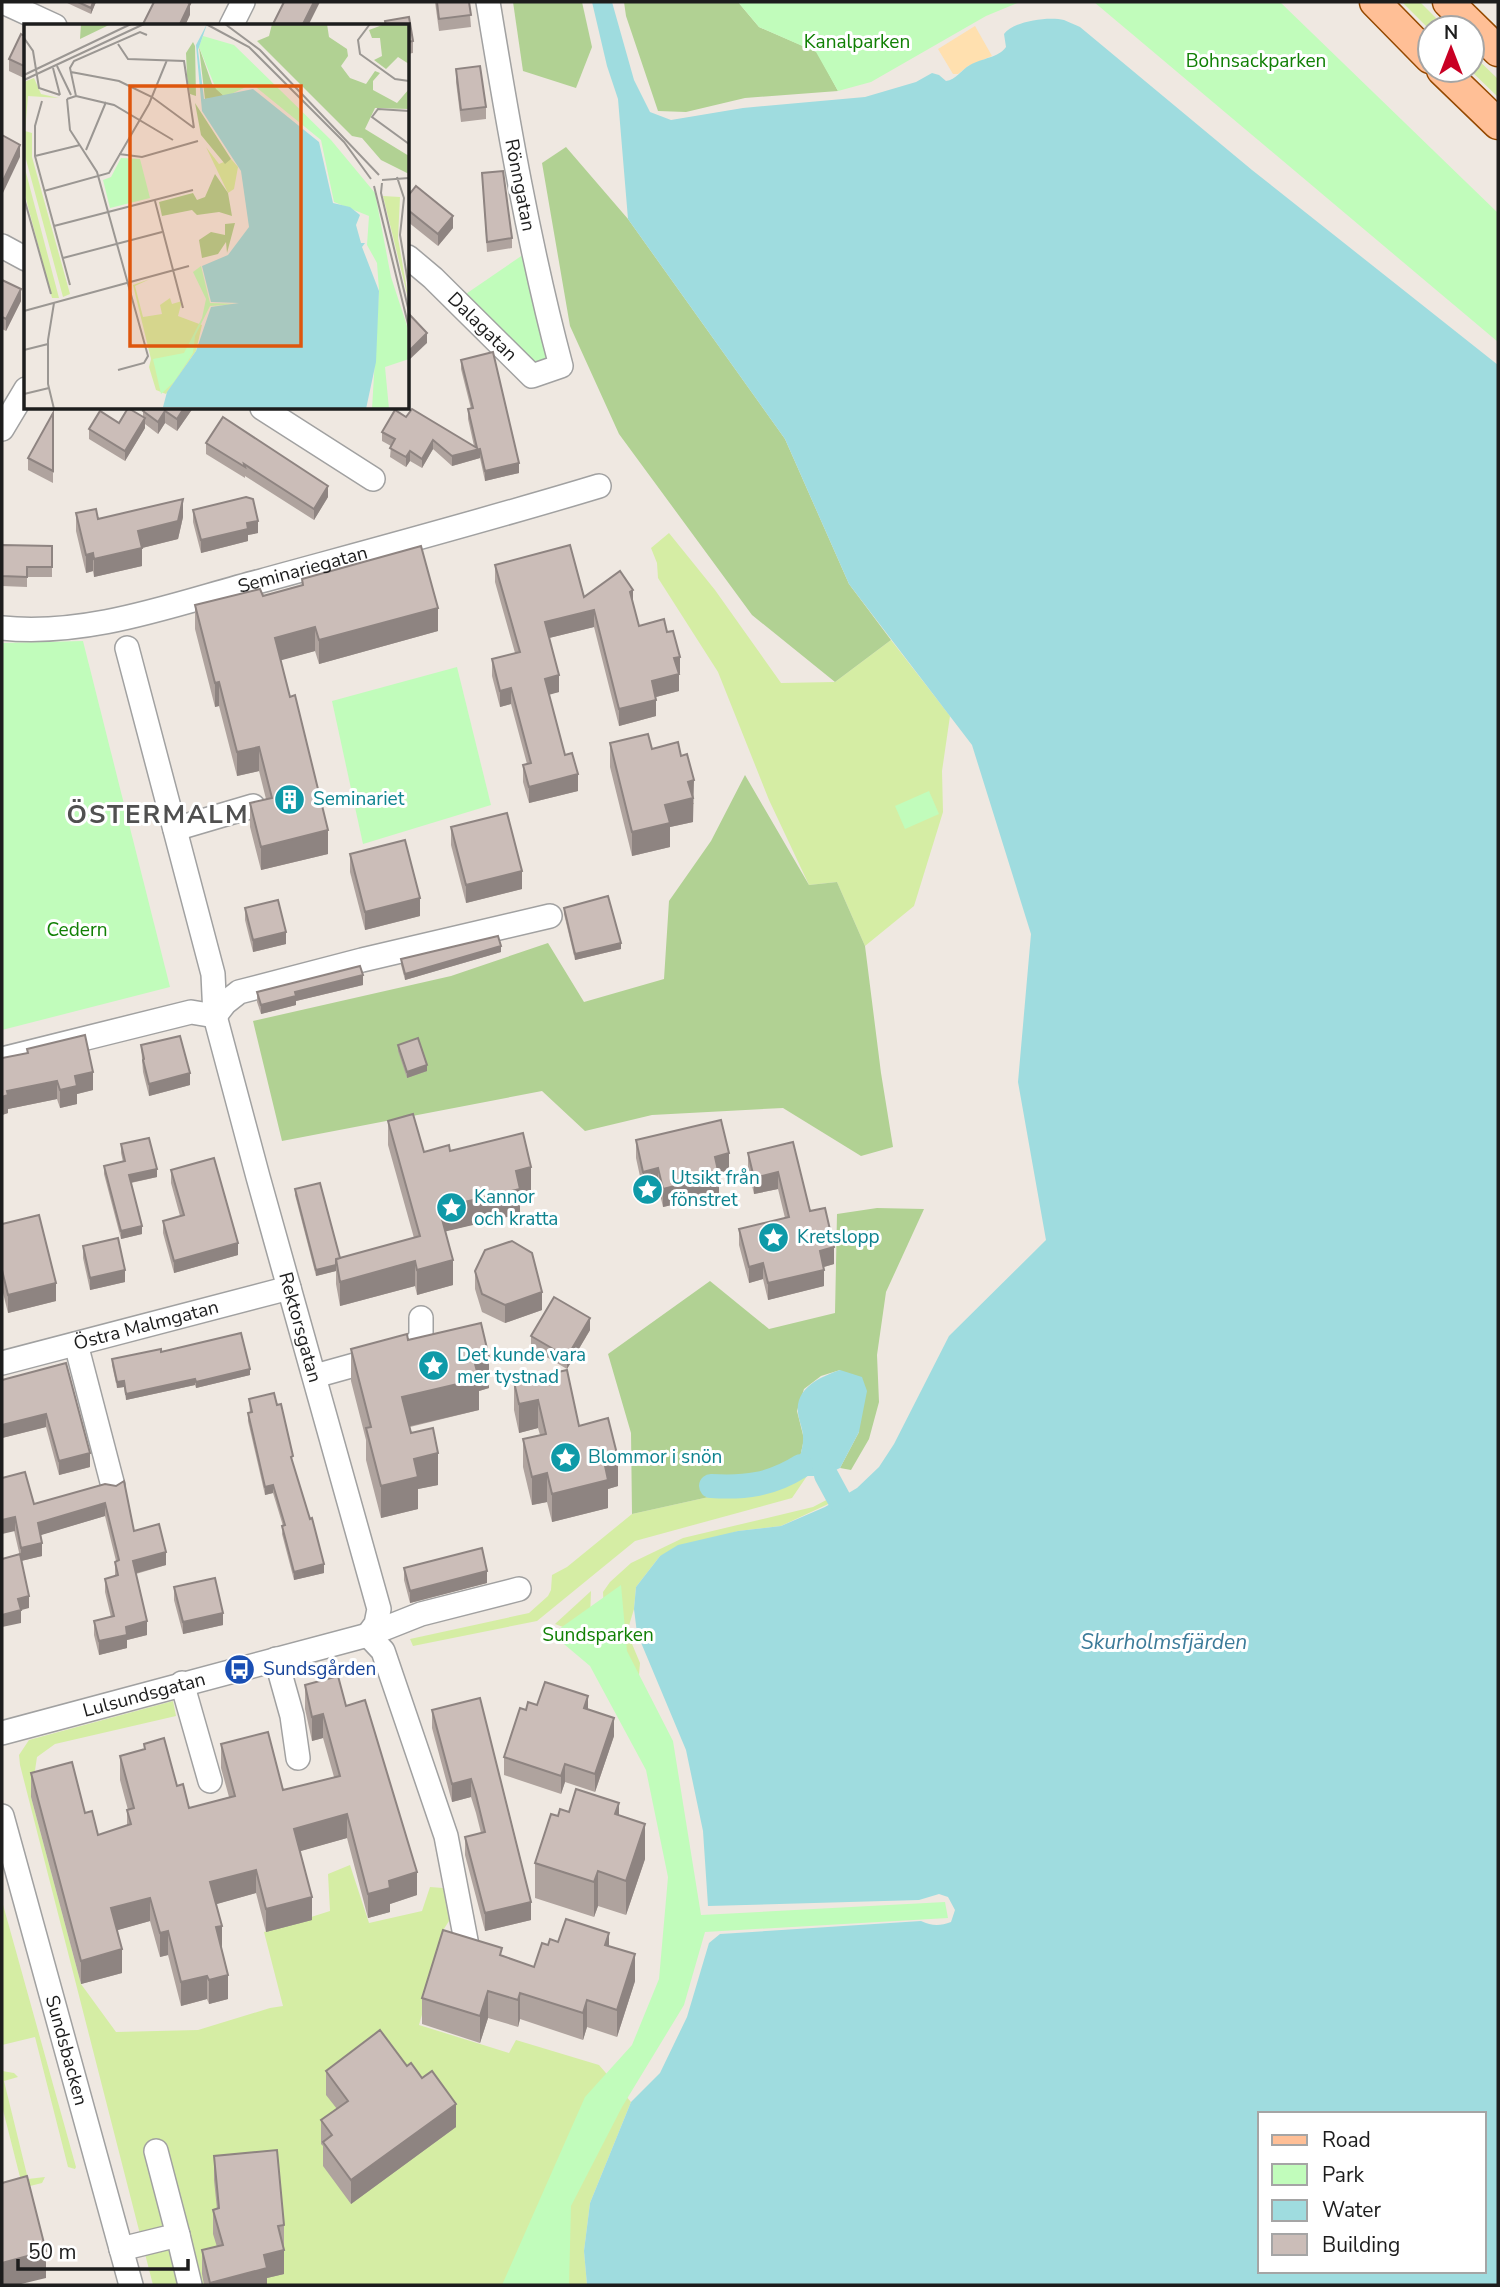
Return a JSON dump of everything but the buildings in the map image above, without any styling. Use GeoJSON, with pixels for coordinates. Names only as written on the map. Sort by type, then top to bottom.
{"type":"FeatureCollection","features":[{"type":"Feature","properties":{"kind":"main road"},"geometry":{"type":"LineString","coordinates":[[1375,2],[1416,44]]}},
{"type":"Feature","properties":{"kind":"main road"},"geometry":{"type":"LineString","coordinates":[[1448,2],[1498,51]]}},
{"type":"Feature","properties":{"kind":"main road"},"geometry":{"type":"LineString","coordinates":[[1457,84],[1498,124]]}},
{"type":"Feature","properties":{"kind":"street"},"geometry":{"type":"LineString","coordinates":[[3,2],[51,24]]}},
{"type":"Feature","properties":{"kind":"street"},"geometry":{"type":"LineString","coordinates":[[232,24],[243,2]]}},
{"type":"Feature","properties":{"kind":"street","name":"Rönngatan"},"geometry":{"type":"LineString","coordinates":[[488,2],[510,140],[541,291],[561,366]]}},
{"type":"Feature","properties":{"kind":"street"},"geometry":{"type":"LineString","coordinates":[[2,246],[24,257]]}},
{"type":"Feature","properties":{"kind":"street","name":"Dalagatan"},"geometry":{"type":"LineString","coordinates":[[410,259],[532,376],[561,366]]}},
{"type":"Feature","properties":{"kind":"street"},"geometry":{"type":"LineString","coordinates":[[2,429],[24,392]]}},
{"type":"Feature","properties":{"kind":"street"},"geometry":{"type":"LineString","coordinates":[[265,410],[373,479]]}},
{"type":"Feature","properties":{"kind":"street","name":"Seminariegatan"},"geometry":{"type":"LineString","coordinates":[[2,628],[28,631],[103,623],[443,532],[599,486]]}},
{"type":"Feature","properties":{"kind":"street","name":"Rektorsgatan"},"geometry":{"type":"LineString","coordinates":[[127,648],[213,974],[215,1016],[379,1609],[376,1625],[368,1635]]}},
{"type":"Feature","properties":{"kind":"street"},"geometry":{"type":"LineString","coordinates":[[175,829],[253,806]]}},
{"type":"Feature","properties":{"kind":"street"},"geometry":{"type":"LineString","coordinates":[[2,1059],[191,1012],[215,1016],[225,1003],[239,992],[550,916]]}},
{"type":"Feature","properties":{"kind":"street","name":"Östra Malmgatan"},"geometry":{"type":"LineString","coordinates":[[2,1363],[289,1288]]}},
{"type":"Feature","properties":{"kind":"street"},"geometry":{"type":"LineString","coordinates":[[315,1376],[412,1349],[421,1337],[421,1318]]}},
{"type":"Feature","properties":{"kind":"street"},"geometry":{"type":"LineString","coordinates":[[76,1344],[113,1486]]}},
{"type":"Feature","properties":{"kind":"street","name":"Lulsundsgatan"},"geometry":{"type":"LineString","coordinates":[[2,1733],[368,1635],[421,1614],[519,1588]]}},
{"type":"Feature","properties":{"kind":"street"},"geometry":{"type":"LineString","coordinates":[[368,1635],[383,1651],[446,1836],[468,1951]]}},
{"type":"Feature","properties":{"kind":"street"},"geometry":{"type":"LineString","coordinates":[[276,1658],[292,1716],[298,1758]]}},
{"type":"Feature","properties":{"kind":"street"},"geometry":{"type":"LineString","coordinates":[[182,1684],[210,1782]]}},
{"type":"Feature","properties":{"kind":"street","name":"Sundsbacken"},"geometry":{"type":"LineString","coordinates":[[2,1816],[131,2285]]}},
{"type":"Feature","properties":{"kind":"street"},"geometry":{"type":"LineString","coordinates":[[156,2151],[190,2285]]}},
{"type":"Feature","properties":{"kind":"street"},"geometry":{"type":"LineString","coordinates":[[121,2249],[178,2235]]}},
{"type":"Feature","properties":{"kind":"green space"},"geometry":{"type":"Polygon","coordinates":[[[513,2],[582,2],[592,47],[576,88],[523,71],[513,2]]]}},
{"type":"Feature","properties":{"kind":"green space"},"geometry":{"type":"Polygon","coordinates":[[[624,2],[738,2],[759,27],[817,52],[838,91],[745,98],[686,112],[658,111],[626,16],[624,2]]]}},
{"type":"Feature","properties":{"kind":"green space","name":"Kanalparken"},"geometry":{"type":"Polygon","coordinates":[[[738,2],[1020,2],[986,16],[871,82],[838,91],[816,52],[759,27],[738,2]]]}},
{"type":"Feature","properties":{"kind":"green space","name":"Bohnsackparken"},"geometry":{"type":"Polygon","coordinates":[[[1094,2],[1280,2],[1498,213],[1498,342],[1094,2]]]}},
{"type":"Feature","properties":{"kind":"green space"},"geometry":{"type":"Polygon","coordinates":[[[1402,2],[1420,2],[1432,14],[1416,16],[1402,2]]]}},
{"type":"Feature","properties":{"kind":"green space"},"geometry":{"type":"Polygon","coordinates":[[[1486,67],[1498,79],[1498,97],[1485,84],[1486,67]]]}},
{"type":"Feature","properties":{"kind":"green space"},"geometry":{"type":"Polygon","coordinates":[[[566,147],[628,219],[785,439],[849,584],[891,640],[835,682],[752,615],[619,434],[570,326],[542,163],[566,147]]]}},
{"type":"Feature","properties":{"kind":"green space"},"geometry":{"type":"Polygon","coordinates":[[[533,248],[559,365],[543,372],[457,300],[533,248]]]}},
{"type":"Feature","properties":{"kind":"green space"},"geometry":{"type":"Polygon","coordinates":[[[669,533],[715,590],[781,683],[835,682],[891,640],[950,716],[942,771],[943,812],[914,906],[865,946],[837,882],[809,885],[769,800],[718,672],[658,578],[657,563],[651,548],[669,533]]]}},
{"type":"Feature","properties":{"kind":"green space","name":"Cedern"},"geometry":{"type":"Polygon","coordinates":[[[83,641],[170,987],[2,1030],[2,643],[83,641]]]}},
{"type":"Feature","properties":{"kind":"green space"},"geometry":{"type":"Polygon","coordinates":[[[457,667],[491,805],[363,844],[332,701],[457,667]]]}},
{"type":"Feature","properties":{"kind":"green space"},"geometry":{"type":"Polygon","coordinates":[[[745,775],[809,885],[837,882],[865,946],[893,1147],[861,1156],[783,1108],[652,1115],[585,1131],[542,1091],[282,1141],[253,1021],[451,976],[548,943],[584,1002],[664,979],[669,901],[711,841],[745,775]]]}},
{"type":"Feature","properties":{"kind":"green space"},"geometry":{"type":"Polygon","coordinates":[[[929,791],[939,814],[905,829],[895,806],[929,791]]]}},
{"type":"Feature","properties":{"kind":"green space"},"geometry":{"type":"Polygon","coordinates":[[[877,1208],[924,1209],[886,1292],[877,1355],[879,1402],[869,1439],[851,1470],[840,1468],[859,1432],[840,1370],[821,1376],[804,1389],[797,1411],[804,1439],[799,1462],[776,1482],[632,1514],[631,1433],[608,1354],[710,1281],[769,1329],[835,1313],[837,1214],[877,1208]]]}},
{"type":"Feature","properties":{"kind":"green space"},"geometry":{"type":"Polygon","coordinates":[[[799,1462],[807,1476],[792,1498],[635,1541],[537,1621],[413,1646],[410,1639],[529,1613],[548,1596],[552,1575],[567,1567],[632,1514],[776,1482],[799,1462]]]}},
{"type":"Feature","properties":{"kind":"green space"},"geometry":{"type":"Polygon","coordinates":[[[836,1495],[839,1499],[781,1526],[738,1531],[660,1556],[636,1587],[634,1609],[627,1632],[640,1663],[638,1687],[605,1633],[603,1592],[610,1582],[631,1563],[683,1538],[813,1507],[836,1495]]]}},
{"type":"Feature","properties":{"kind":"green space","name":"Sundsparken"},"geometry":{"type":"Polygon","coordinates":[[[621,1585],[627,1651],[673,1741],[701,1915],[945,1902],[948,1918],[705,1932],[684,2005],[622,2107],[571,2206],[569,2285],[502,2285],[585,2097],[632,2045],[659,1979],[668,1877],[646,1770],[590,1666],[552,1634],[621,1585]]]}},
{"type":"Feature","properties":{"kind":"green space"},"geometry":{"type":"Polygon","coordinates":[[[591,1591],[590,1618],[571,1630],[555,1624],[591,1591]]]}},
{"type":"Feature","properties":{"kind":"green space"},"geometry":{"type":"Polygon","coordinates":[[[173,1701],[176,1716],[55,1744],[37,1757],[31,1797],[81,1984],[116,2032],[198,2030],[283,2006],[264,1932],[330,1911],[328,1874],[350,1865],[369,1923],[422,1911],[430,1887],[456,1889],[456,1910],[442,1932],[437,1963],[419,2025],[509,2053],[516,2040],[599,2065],[631,2102],[590,2203],[584,2251],[587,2285],[153,2285],[19,1755],[29,1740],[173,1701]]]}},
{"type":"Feature","properties":{"kind":"green space"},"geometry":{"type":"Polygon","coordinates":[[[2,1901],[75,2169],[68,2167],[35,2037],[2,2045],[2,1901]]]}},
{"type":"Feature","properties":{"kind":"green space"},"geometry":{"type":"Polygon","coordinates":[[[2,2071],[14,2073],[18,2077],[4,2081],[28,2179],[45,2177],[42,2183],[10,2191],[21,2181],[2,2106],[2,2071]]]}},
{"type":"Feature","properties":{"kind":"sand"},"geometry":{"type":"Polygon","coordinates":[[[975,26],[992,56],[953,74],[938,49],[975,26]]]}},
{"type":"Feature","properties":{"kind":"water","name":"Skurholmsfjärden"},"geometry":{"type":"Polygon","coordinates":[[[592,2],[612,2],[634,80],[650,112],[671,120],[743,108],[865,97],[916,82],[932,73],[946,81],[950,80],[970,65],[1003,51],[1006,47],[1004,34],[1015,26],[1041,19],[1064,20],[1080,27],[1252,170],[1498,365],[1498,2285],[587,2285],[584,2251],[590,2203],[631,2102],[660,2073],[687,2017],[709,1943],[720,1934],[921,1921],[940,1925],[951,1922],[955,1910],[948,1897],[939,1894],[919,1900],[708,1906],[703,1831],[686,1750],[637,1633],[634,1609],[636,1587],[660,1556],[678,1545],[738,1531],[781,1526],[825,1507],[857,1488],[879,1467],[894,1444],[949,1336],[1046,1240],[1018,1082],[1031,934],[972,745],[849,584],[785,439],[628,219],[618,99],[592,2]]]}},
{"type":"Feature","properties":{"kind":"water"},"geometry":{"type":"Polygon","coordinates":[[[840,1370],[862,1377],[867,1391],[859,1432],[840,1468],[823,1476],[807,1476],[799,1462],[803,1445],[798,1413],[800,1397],[810,1385],[840,1370]]]}},
{"type":"Feature","properties":{"kind":"waterway"},"geometry":{"type":"LineString","coordinates":[[711,1486],[758,1484],[801,1466]]}},
{"type":"Feature","properties":{"kind":"waterway"},"geometry":{"type":"LineString","coordinates":[[826,1475],[839,1499]]}},
{"type":"Feature","properties":{"kind":"place","name":"Seminariet"},"geometry":{"type":"Point","coordinates":[290,799]}},
{"type":"Feature","properties":{"kind":"place","name":"Utsikt från fönstret"},"geometry":{"type":"Point","coordinates":[648,1189]}},
{"type":"Feature","properties":{"kind":"place","name":"Kannor och kratta"},"geometry":{"type":"Point","coordinates":[451,1208]}},
{"type":"Feature","properties":{"kind":"place","name":"Kretslopp"},"geometry":{"type":"Point","coordinates":[774,1237]}},
{"type":"Feature","properties":{"kind":"place","name":"Det kunde vara mer tystnad"},"geometry":{"type":"Point","coordinates":[434,1366]}},
{"type":"Feature","properties":{"kind":"place","name":"Blommor i snön"},"geometry":{"type":"Point","coordinates":[565,1457]}},
{"type":"Feature","properties":{"kind":"place","name":"Sundsgården"},"geometry":{"type":"Point","coordinates":[240,1669]}},
{"type":"Feature","properties":{"kind":"district","name":"ÖSTERMALM"},"geometry":{"type":"Point","coordinates":[158,814]}}]}
